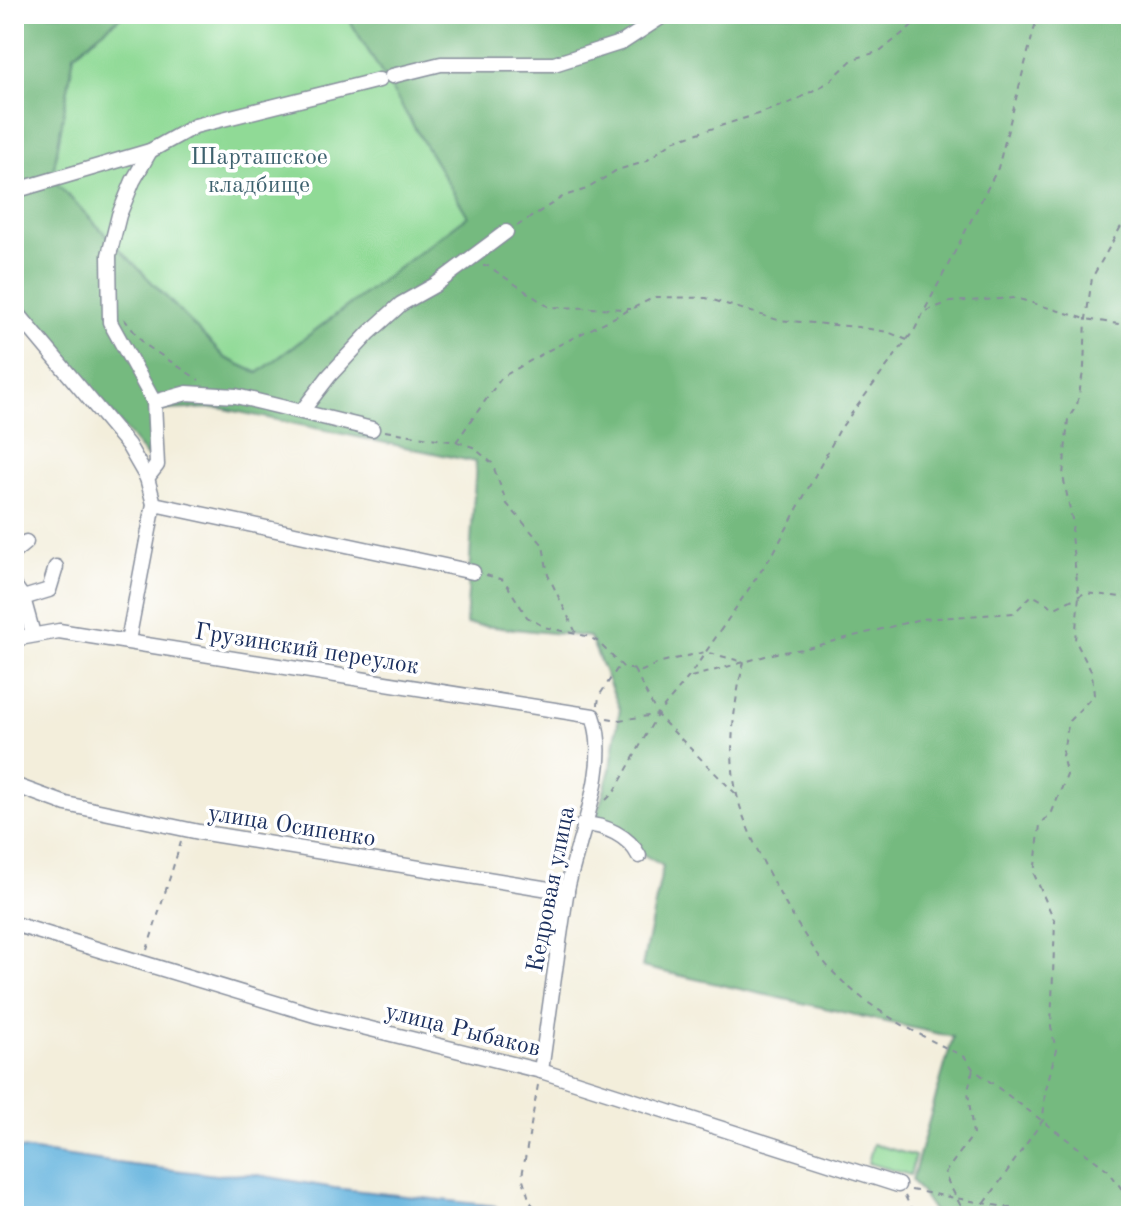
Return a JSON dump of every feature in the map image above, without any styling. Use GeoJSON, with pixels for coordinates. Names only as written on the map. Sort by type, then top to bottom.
{"type":"FeatureCollection","features":[{"type":"Feature","properties":{"kind":"street"},"geometry":{"type":"LineString","coordinates":[[14,191],[150,151],[195,126],[441,64],[554,64],[623,42],[666,14]]}},
{"type":"Feature","properties":{"kind":"street"},"geometry":{"type":"LineString","coordinates":[[147,478],[157,465],[154,402],[110,322],[109,255],[119,215],[150,151]]}},
{"type":"Feature","properties":{"kind":"street"},"geometry":{"type":"LineString","coordinates":[[302,411],[329,376],[401,304],[435,285],[457,265],[506,232]]}},
{"type":"Feature","properties":{"kind":"street"},"geometry":{"type":"LineString","coordinates":[[14,309],[128,445],[147,478],[154,504],[128,641]]}},
{"type":"Feature","properties":{"kind":"street"},"geometry":{"type":"LineString","coordinates":[[154,402],[187,393],[236,396],[372,429]]}},
{"type":"Feature","properties":{"kind":"street"},"geometry":{"type":"LineString","coordinates":[[154,504],[473,572]]}},
{"type":"Feature","properties":{"kind":"street"},"geometry":{"type":"LineString","coordinates":[[23,598],[49,590],[56,567]]}},
{"type":"Feature","properties":{"kind":"street"},"geometry":{"type":"LineString","coordinates":[[14,585],[23,598],[33,634]]}},
{"type":"Feature","properties":{"kind":"street","name":"Грузинский переулок"},"geometry":{"type":"LineString","coordinates":[[14,639],[59,631],[593,716]]}},
{"type":"Feature","properties":{"kind":"street","name":"Кедровая улица"},"geometry":{"type":"LineString","coordinates":[[541,1071],[567,892],[597,778],[600,736],[593,716]]}},
{"type":"Feature","properties":{"kind":"street","name":"улица Осипенко"},"geometry":{"type":"LineString","coordinates":[[14,785],[66,804],[185,829],[567,892]]}},
{"type":"Feature","properties":{"kind":"street"},"geometry":{"type":"LineString","coordinates":[[583,824],[601,825],[633,844],[639,856]]}},
{"type":"Feature","properties":{"kind":"street","name":"улица Рыбаков"},"geometry":{"type":"LineString","coordinates":[[14,924],[318,1016],[541,1071],[898,1185]]}},
{"type":"Feature","properties":{"kind":"path"},"geometry":{"type":"LineString","coordinates":[[506,232],[564,196],[587,189],[617,170],[645,162],[673,141],[761,113],[818,89],[853,59],[881,51],[926,14]]}},
{"type":"Feature","properties":{"kind":"path"},"geometry":{"type":"LineString","coordinates":[[604,802],[615,791],[657,715],[688,678],[774,552],[840,429],[925,312],[998,168],[1038,14]]}},
{"type":"Feature","properties":{"kind":"path"},"geometry":{"type":"LineString","coordinates":[[985,1203],[1043,1120],[1045,1093],[1056,1050],[1051,1027],[1055,922],[1034,874],[1040,825],[1052,812],[1067,775],[1062,756],[1069,721],[1094,695],[1092,673],[1075,640],[1079,596],[1071,536],[1073,524],[1063,476],[1068,419],[1077,405],[1084,367],[1092,278],[1128,214],[1131,199]]}},
{"type":"Feature","properties":{"kind":"path"},"geometry":{"type":"LineString","coordinates":[[457,265],[488,266],[549,307],[632,309]]}},
{"type":"Feature","properties":{"kind":"path"},"geometry":{"type":"LineString","coordinates":[[456,442],[502,377],[655,297],[706,298],[778,320],[858,327],[888,332],[907,340]]}},
{"type":"Feature","properties":{"kind":"path"},"geometry":{"type":"LineString","coordinates":[[925,312],[950,302],[1016,298],[1086,319],[1131,326]]}},
{"type":"Feature","properties":{"kind":"path"},"geometry":{"type":"LineString","coordinates":[[109,299],[144,344],[199,379]]}},
{"type":"Feature","properties":{"kind":"path"},"geometry":{"type":"LineString","coordinates":[[372,429],[456,442],[473,447],[492,463],[507,504],[543,545],[548,575],[577,635]]}},
{"type":"Feature","properties":{"kind":"path"},"geometry":{"type":"LineString","coordinates":[[473,572],[504,580],[527,617],[544,627],[597,641],[624,668],[642,671],[661,662],[705,652],[744,662]]}},
{"type":"Feature","properties":{"kind":"path"},"geometry":{"type":"LineString","coordinates":[[688,678],[921,619],[1014,613],[1032,595],[1055,608],[1085,593],[1131,598]]}},
{"type":"Feature","properties":{"kind":"path"},"geometry":{"type":"LineString","coordinates":[[744,662],[732,736],[736,794],[758,849],[800,929],[832,971],[883,1014],[965,1057],[973,1069],[1108,1170],[1131,1202]]}},
{"type":"Feature","properties":{"kind":"path"},"geometry":{"type":"LineString","coordinates":[[620,664],[599,696],[593,716],[618,720],[657,715]]}},
{"type":"Feature","properties":{"kind":"path"},"geometry":{"type":"LineString","coordinates":[[633,669],[657,715],[736,794]]}},
{"type":"Feature","properties":{"kind":"path"},"geometry":{"type":"LineString","coordinates":[[143,963],[185,829]]}},
{"type":"Feature","properties":{"kind":"path"},"geometry":{"type":"LineString","coordinates":[[966,1216],[944,1174],[973,1135],[968,1091],[973,1069]]}},
{"type":"Feature","properties":{"kind":"path"},"geometry":{"type":"LineString","coordinates":[[541,1071],[522,1176],[530,1202],[543,1216]]}},
{"type":"Feature","properties":{"kind":"path"},"geometry":{"type":"LineString","coordinates":[[898,1185],[915,1216]]}},
{"type":"Feature","properties":{"kind":"path"},"geometry":{"type":"LineString","coordinates":[[920,1193],[1055,1216]]}},
{"type":"Feature","properties":{"kind":"green space"},"geometry":{"type":"Polygon","coordinates":[[[14,14],[124,14],[74,54],[52,179],[225,358],[258,373],[468,216],[346,14],[1131,14],[1131,1216],[937,1216],[912,1180],[953,1037],[642,967],[663,866],[594,826],[611,766],[620,709],[590,637],[466,624],[476,462],[220,408],[162,410],[147,457],[14,294],[14,14]]]}},
{"type":"Feature","properties":{"kind":"green space","name":"Шарташское кладбище"},"geometry":{"type":"Polygon","coordinates":[[[124,14],[346,14],[468,216],[258,373],[225,358],[52,179],[74,54],[124,14]]]}},
{"type":"Feature","properties":{"kind":"green space"},"geometry":{"type":"Polygon","coordinates":[[[873,1144],[915,1156],[910,1175],[868,1163],[873,1144]]]}},
{"type":"Feature","properties":{"kind":"water"},"geometry":{"type":"Polygon","coordinates":[[[14,1148],[132,1165],[216,1175],[252,1174],[334,1188],[495,1206],[505,1216],[14,1216],[14,1148]]]}}]}
